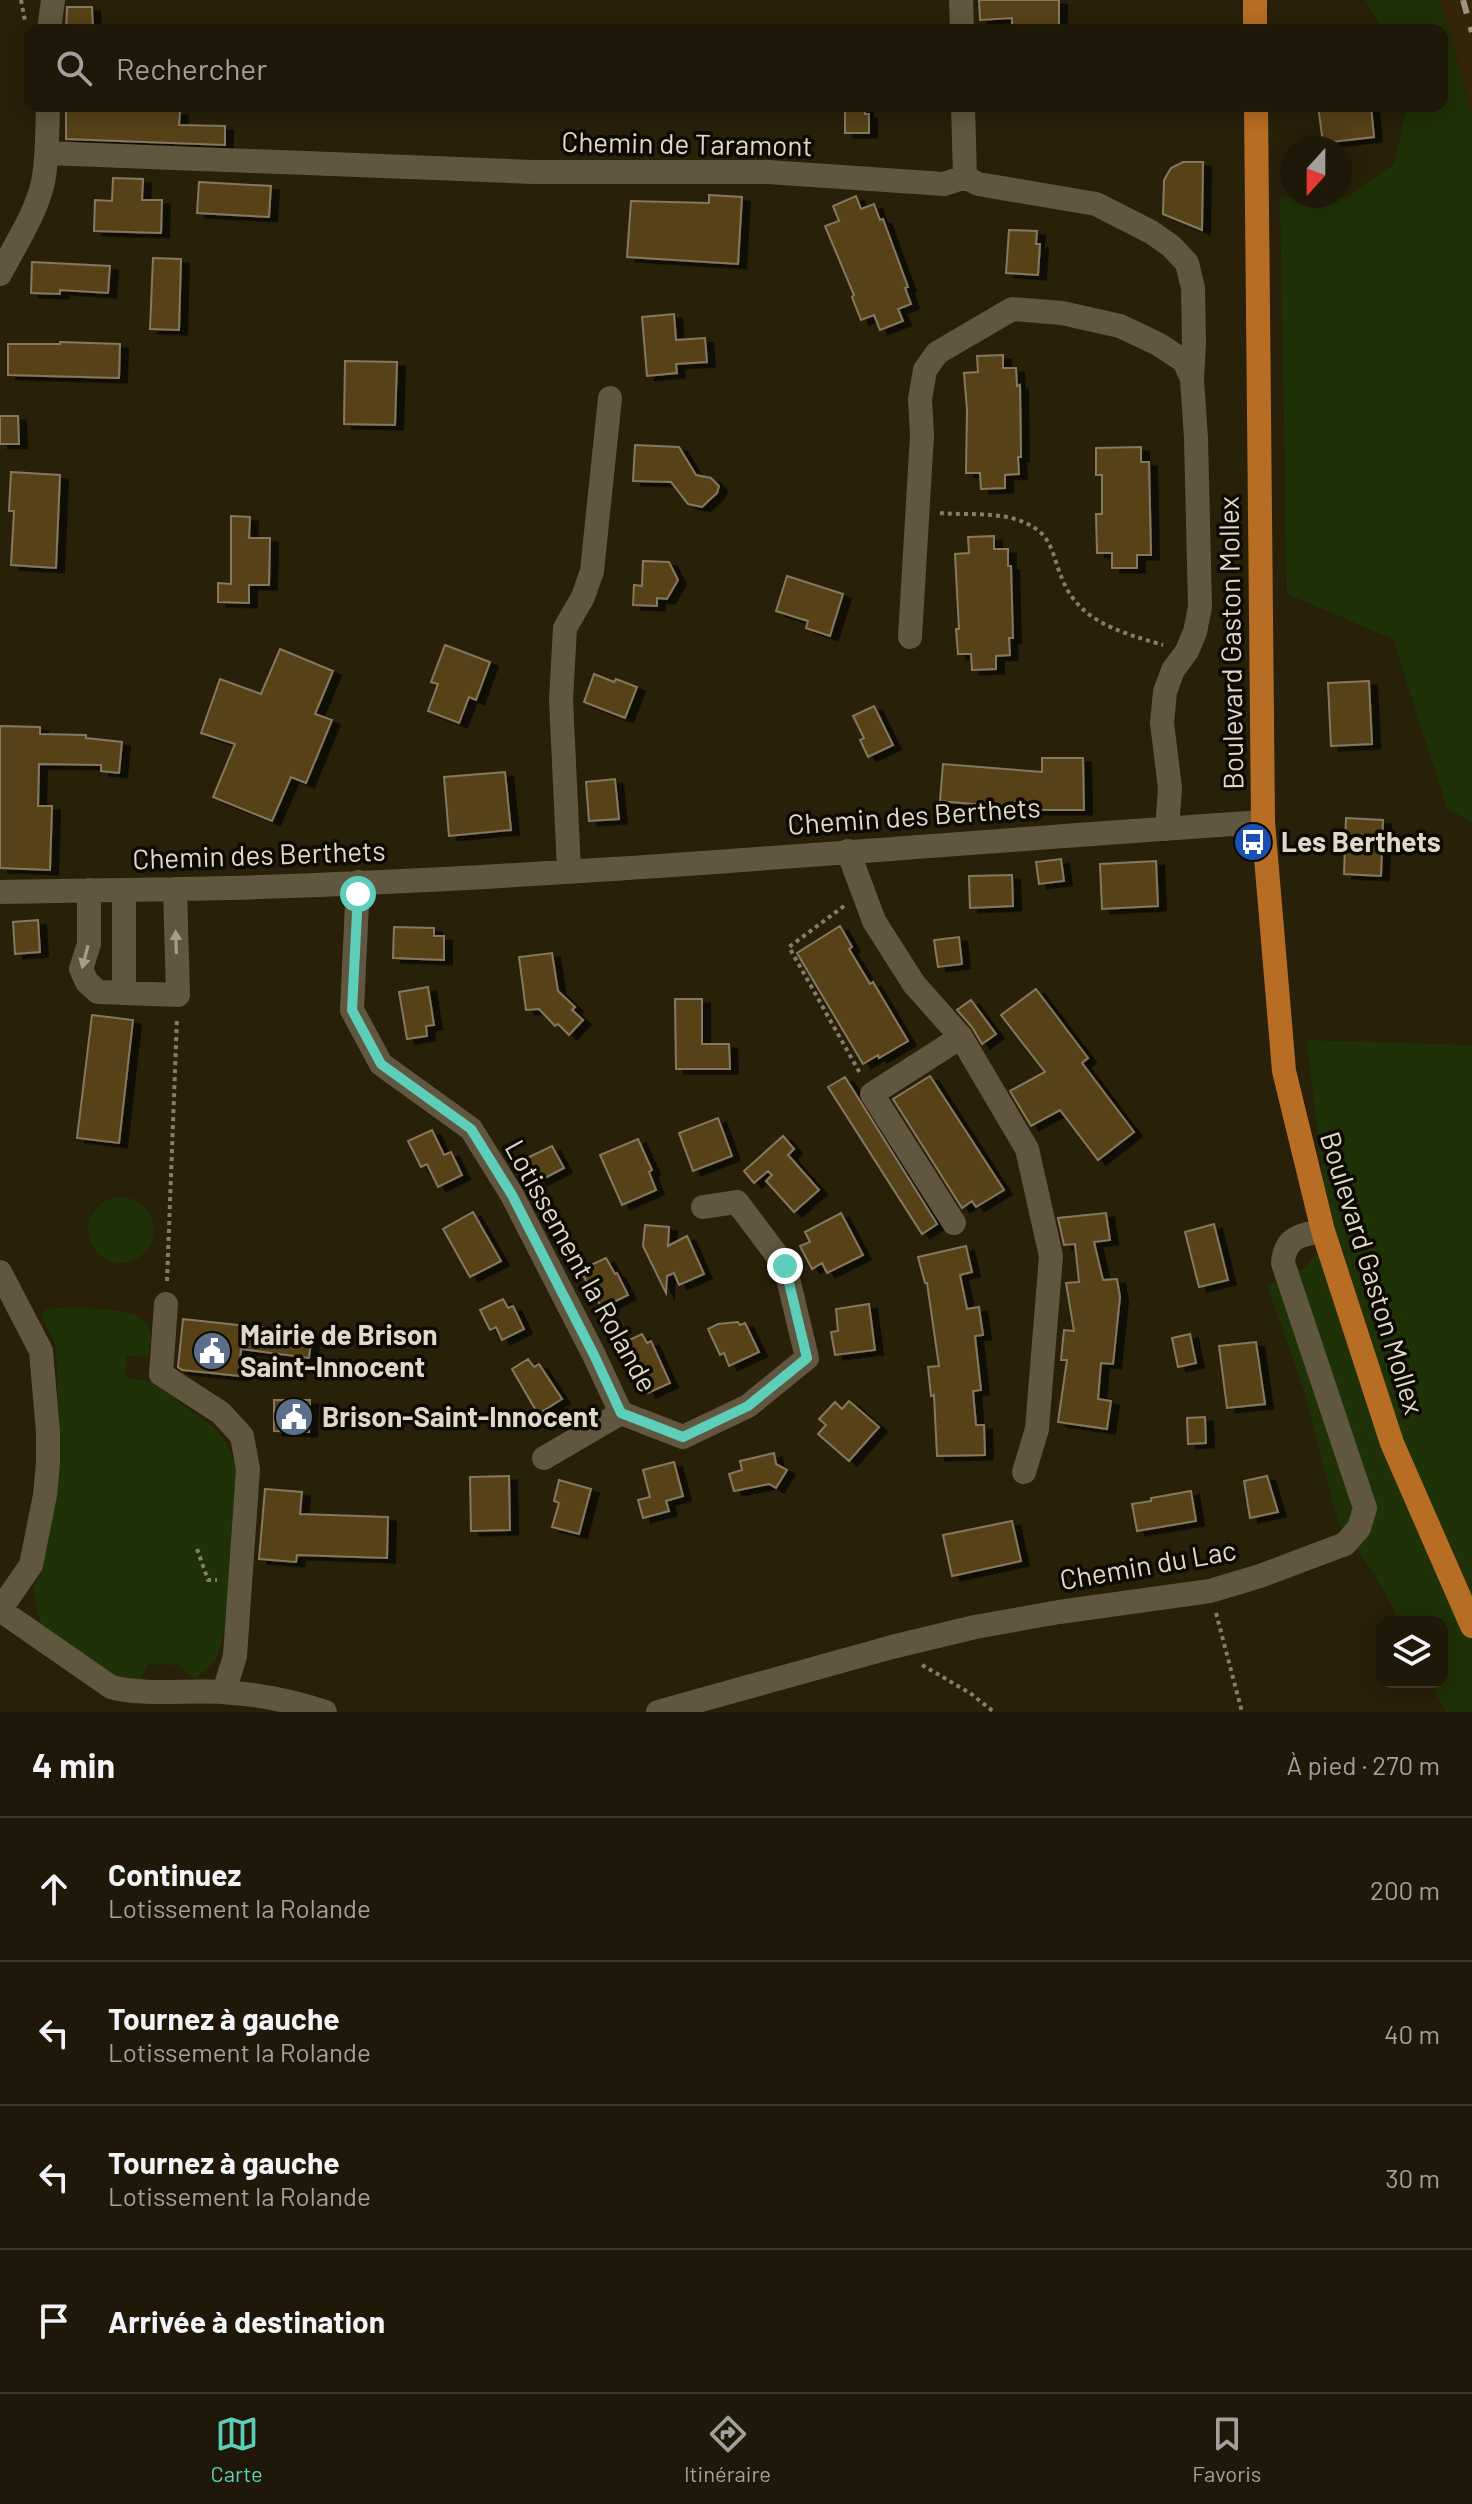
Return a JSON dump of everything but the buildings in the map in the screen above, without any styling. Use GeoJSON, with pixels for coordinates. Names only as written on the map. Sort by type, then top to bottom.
{"type":"FeatureCollection","features":[{"type":"Feature","properties":{"kind":"main road"},"geometry":{"type":"LineString","coordinates":[[1255,0],[1255,24]]}},
{"type":"Feature","properties":{"kind":"main road","name":"Boulevard Gaston Mollex"},"geometry":{"type":"LineString","coordinates":[[1256,112],[1263,822],[1284,1071],[1323,1231],[1392,1443],[1472,1626]]}},
{"type":"Feature","properties":{"kind":"street"},"geometry":{"type":"LineString","coordinates":[[50,24],[53,0]]}},
{"type":"Feature","properties":{"kind":"street"},"geometry":{"type":"LineString","coordinates":[[961,0],[962,24]]}},
{"type":"Feature","properties":{"kind":"street"},"geometry":{"type":"LineString","coordinates":[[0,274],[43,185],[48,112]]}},
{"type":"Feature","properties":{"kind":"street"},"geometry":{"type":"LineString","coordinates":[[963,112],[965,177]]}},
{"type":"Feature","properties":{"kind":"street","name":"Chemin de Taramont"},"geometry":{"type":"LineString","coordinates":[[47,153],[534,172],[768,172],[944,184],[965,177],[978,184],[1096,204],[1151,232],[1171,246],[1187,263],[1193,288],[1192,379],[1200,607],[1195,632],[1187,651],[1173,670],[1165,692],[1162,723],[1170,788],[1167,829]]}},
{"type":"Feature","properties":{"kind":"street"},"geometry":{"type":"LineString","coordinates":[[910,637],[922,435],[920,399],[925,370],[937,353],[1012,309],[1062,313],[1120,326],[1158,344],[1184,361],[1192,379]]}},
{"type":"Feature","properties":{"kind":"street"},"geometry":{"type":"LineString","coordinates":[[569,870],[561,699],[565,628],[583,597],[592,571],[610,398]]}},
{"type":"Feature","properties":{"kind":"street","name":"Chemin des Berthets"},"geometry":{"type":"LineString","coordinates":[[0,892],[358,882],[1263,822]]}},
{"type":"Feature","properties":{"kind":"street"},"geometry":{"type":"LineString","coordinates":[[848,851],[874,921],[914,984],[961,1037],[1027,1149],[1051,1256],[1037,1429],[1024,1472]]}},
{"type":"Feature","properties":{"kind":"street","name":"Lotissement la Rolande"},"geometry":{"type":"LineString","coordinates":[[358,882],[352,1010],[381,1064],[471,1129],[512,1195],[621,1413],[683,1437],[748,1406],[807,1358],[785,1266],[737,1202],[703,1207]]}},
{"type":"Feature","properties":{"kind":"street"},"geometry":{"type":"LineString","coordinates":[[89,890],[89,944],[81,969],[87,982],[98,992],[178,995],[175,889]]}},
{"type":"Feature","properties":{"kind":"street"},"geometry":{"type":"LineString","coordinates":[[124,890],[124,993]]}},
{"type":"Feature","properties":{"kind":"street"},"geometry":{"type":"LineString","coordinates":[[954,1223],[872,1094],[961,1037]]}},
{"type":"Feature","properties":{"kind":"street","name":"Chemin du Lac"},"geometry":{"type":"LineString","coordinates":[[658,1712],[975,1627],[1210,1591],[1345,1544],[1359,1528],[1365,1508],[1283,1263],[1284,1250],[1289,1242],[1323,1231]]}},
{"type":"Feature","properties":{"kind":"street"},"geometry":{"type":"LineString","coordinates":[[0,1272],[41,1351],[48,1463],[31,1565],[0,1610],[111,1687],[129,1692],[224,1692],[325,1712]]}},
{"type":"Feature","properties":{"kind":"street"},"geometry":{"type":"LineString","coordinates":[[166,1304],[161,1374],[221,1413],[242,1436],[248,1469],[235,1656],[224,1692]]}},
{"type":"Feature","properties":{"kind":"street"},"geometry":{"type":"LineString","coordinates":[[544,1458],[621,1413]]}},
{"type":"Feature","properties":{"kind":"path"},"geometry":{"type":"LineString","coordinates":[[917,511],[993,514],[1029,525],[1043,534],[1071,598],[1091,617],[1109,628],[1187,651]]}},
{"type":"Feature","properties":{"kind":"path"},"geometry":{"type":"LineString","coordinates":[[863,893],[789,947],[872,1094]]}},
{"type":"Feature","properties":{"kind":"path"},"geometry":{"type":"LineString","coordinates":[[166,1304],[178,995]]}},
{"type":"Feature","properties":{"kind":"path"},"geometry":{"type":"LineString","coordinates":[[197,1549],[208,1580],[240,1581]]}},
{"type":"Feature","properties":{"kind":"path"},"geometry":{"type":"LineString","coordinates":[[1210,1591],[1242,1712]]}},
{"type":"Feature","properties":{"kind":"path"},"geometry":{"type":"LineString","coordinates":[[892,1647],[970,1693],[994,1712]]}},
{"type":"Feature","properties":{"kind":"shaded area"},"geometry":{"type":"Polygon","coordinates":[[[1439,0],[1472,0],[1472,115],[1448,24],[1439,0]]]}},
{"type":"Feature","properties":{"kind":"green space"},"geometry":{"type":"Polygon","coordinates":[[[1365,0],[1439,0],[1446,24],[1380,24],[1365,0]]]}},
{"type":"Feature","properties":{"kind":"green space"},"geometry":{"type":"Polygon","coordinates":[[[1448,31],[1472,115],[1472,823],[1447,808],[1393,639],[1287,594],[1280,208],[1352,208],[1352,193],[1394,164],[1406,112],[1448,112],[1448,31]]]}},
{"type":"Feature","properties":{"kind":"green space"},"geometry":{"type":"Polygon","coordinates":[[[1307,1040],[1472,1045],[1472,1712],[1446,1712],[1433,1688],[1448,1688],[1448,1616],[1397,1616],[1376,1576],[1339,1526],[1306,1397],[1267,1285],[1305,1268],[1329,1234],[1307,1040]]]}},
{"type":"Feature","properties":{"kind":"green space"},"geometry":{"type":"Polygon","coordinates":[[[121,1197],[134,1200],[144,1207],[151,1217],[154,1230],[151,1243],[144,1253],[134,1260],[121,1263],[108,1260],[98,1253],[91,1243],[88,1230],[91,1217],[98,1207],[108,1200],[121,1197]]]}},
{"type":"Feature","properties":{"kind":"green space"},"geometry":{"type":"Polygon","coordinates":[[[55,1308],[106,1309],[142,1319],[150,1333],[148,1357],[127,1356],[125,1377],[164,1384],[180,1403],[216,1429],[232,1455],[236,1469],[225,1632],[215,1661],[195,1679],[178,1665],[149,1664],[136,1684],[124,1684],[41,1626],[33,1590],[42,1571],[60,1456],[56,1345],[41,1314],[55,1308]]]}},
{"type":"Feature","properties":{"kind":"railway"},"geometry":{"type":"LineString","coordinates":[[1463,0],[1472,32]]}},
{"type":"Feature","properties":{"kind":"place","name":"Les Berthets"},"geometry":{"type":"Point","coordinates":[1253,842]}},
{"type":"Feature","properties":{"kind":"place","name":"Mairie de Brison Saint-Innocent"},"geometry":{"type":"Point","coordinates":[212,1351]}},
{"type":"Feature","properties":{"kind":"place","name":"Brison-Saint-Innocent"},"geometry":{"type":"Point","coordinates":[294,1417]}},
{"type":"Feature","properties":{"kind":"route"},"geometry":{"type":"LineString","coordinates":[[358,894],[352,1010],[381,1064],[471,1129],[512,1195],[621,1413],[683,1437],[748,1406],[807,1358],[785,1266]]}}]}
